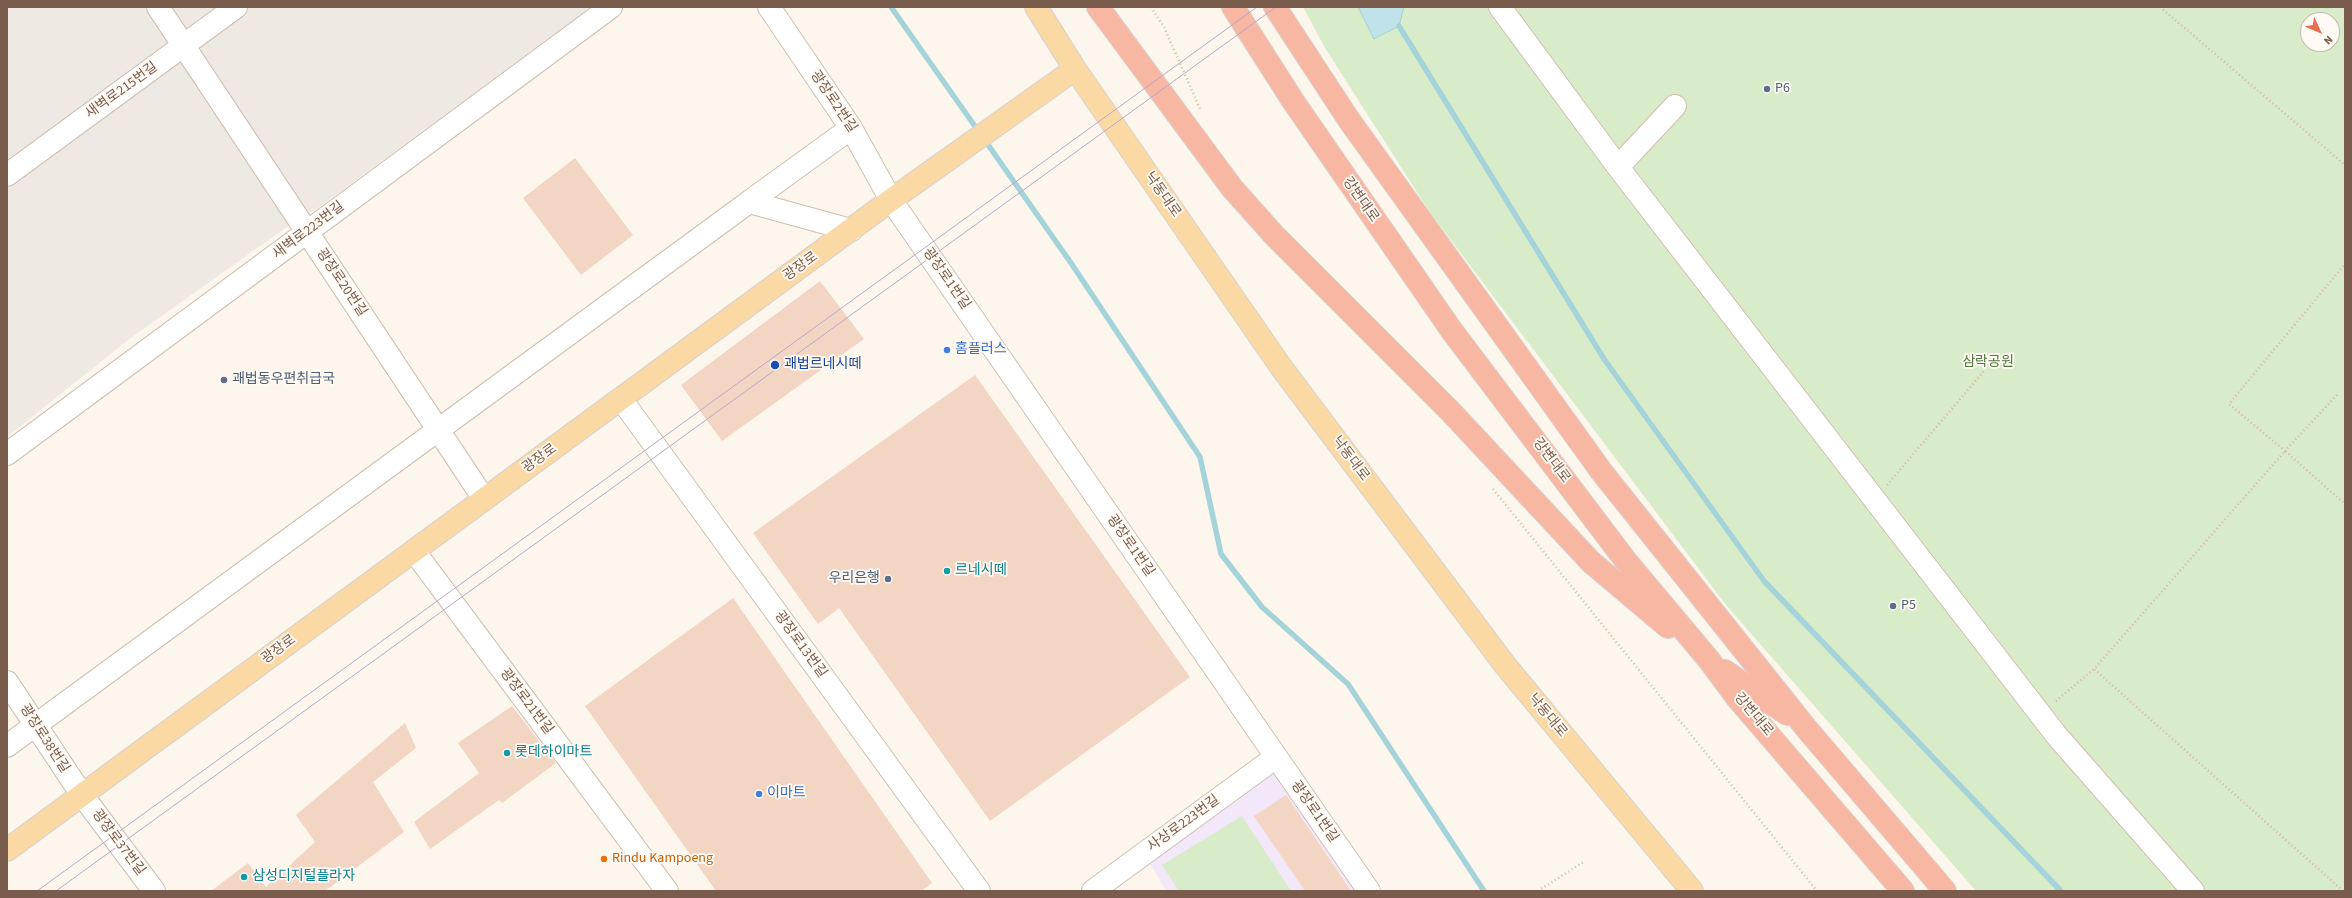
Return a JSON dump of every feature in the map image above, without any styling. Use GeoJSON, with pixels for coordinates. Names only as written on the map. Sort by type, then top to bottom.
{"type":"FeatureCollection","features":[{"type":"Feature","properties":{"kind":"highway"},"geometry":{"type":"LineString","coordinates":[[1098,7],[1232,188],[1274,236],[1451,412],[1591,562],[1709,660],[1806,728]]}},
{"type":"Feature","properties":{"kind":"highway","name":"강변대로"},"geometry":{"type":"LineString","coordinates":[[1233,7],[1293,101],[1452,331],[1626,561],[1709,660],[1738,699],[1903,891]]}},
{"type":"Feature","properties":{"kind":"highway"},"geometry":{"type":"LineString","coordinates":[[1274,7],[1349,120],[1601,471],[1806,728],[1945,891]]}},
{"type":"Feature","properties":{"kind":"main road","name":"낙동대로"},"geometry":{"type":"LineString","coordinates":[[1036,7],[1075,69],[1295,386],[1505,665],[1692,891]]}},
{"type":"Feature","properties":{"kind":"main road","name":"광장로"},"geometry":{"type":"LineString","coordinates":[[7,850],[900,194],[1075,69]]}},
{"type":"Feature","properties":{"kind":"street","name":"광장로20번길"},"geometry":{"type":"LineString","coordinates":[[158,7],[484,499]]}},
{"type":"Feature","properties":{"kind":"street","name":"새벽로215번길"},"geometry":{"type":"LineString","coordinates":[[7,175],[236,7]]}},
{"type":"Feature","properties":{"kind":"street","name":"새벽로223번길"},"geometry":{"type":"LineString","coordinates":[[7,454],[611,7]]}},
{"type":"Feature","properties":{"kind":"street","name":"광장로2번길"},"geometry":{"type":"LineString","coordinates":[[769,7],[851,128],[900,194]]}},
{"type":"Feature","properties":{"kind":"street"},"geometry":{"type":"LineString","coordinates":[[1500,7],[1618,167],[2040,714],[2193,891]]}},
{"type":"Feature","properties":{"kind":"street"},"geometry":{"type":"LineString","coordinates":[[1618,167],[1675,106]]}},
{"type":"Feature","properties":{"kind":"street"},"geometry":{"type":"LineString","coordinates":[[7,746],[851,128]]}},
{"type":"Feature","properties":{"kind":"street","name":"광장로1번길"},"geometry":{"type":"LineString","coordinates":[[900,194],[1276,757],[1369,891]]}},
{"type":"Feature","properties":{"kind":"street"},"geometry":{"type":"LineString","coordinates":[[749,202],[851,230]]}},
{"type":"Feature","properties":{"kind":"street","name":"광장로13번길"},"geometry":{"type":"LineString","coordinates":[[621,400],[979,891]]}},
{"type":"Feature","properties":{"kind":"street","name":"광장로21번길"},"geometry":{"type":"LineString","coordinates":[[414,551],[658,888]]}},
{"type":"Feature","properties":{"kind":"street","name":"광장로38번길"},"geometry":{"type":"LineString","coordinates":[[7,682],[82,796]]}},
{"type":"Feature","properties":{"kind":"street","name":"사상로223번길"},"geometry":{"type":"LineString","coordinates":[[1093,891],[1276,757]]}},
{"type":"Feature","properties":{"kind":"street","name":"광장로37번길"},"geometry":{"type":"LineString","coordinates":[[82,796],[154,891]]}},
{"type":"Feature","properties":{"kind":"path"},"geometry":{"type":"LineString","coordinates":[[2160,7],[2345,165]]}},
{"type":"Feature","properties":{"kind":"path"},"geometry":{"type":"LineString","coordinates":[[2345,264],[2229,404],[2345,504]]}},
{"type":"Feature","properties":{"kind":"path"},"geometry":{"type":"LineString","coordinates":[[1874,500],[1984,372]]}},
{"type":"Feature","properties":{"kind":"path"},"geometry":{"type":"LineString","coordinates":[[2040,714],[2094,669],[2285,451],[2337,395]]}},
{"type":"Feature","properties":{"kind":"path"},"geometry":{"type":"LineString","coordinates":[[2094,669],[2343,891]]}},
{"type":"Feature","properties":{"kind":"path"},"geometry":{"type":"LineString","coordinates":[[1538,891],[1585,860]]}},
{"type":"Feature","properties":{"kind":"shaded area"},"geometry":{"type":"Polygon","coordinates":[[[7,7],[592,7],[315,210],[284,229],[128,340],[7,437],[7,7]]]}},
{"type":"Feature","properties":{"kind":"shaded area"},"geometry":{"type":"Polygon","coordinates":[[[1288,763],[1372,891],[1166,891],[1149,862],[1288,763]]]}},
{"type":"Feature","properties":{"kind":"green space","name":"삼락공원"},"geometry":{"type":"Polygon","coordinates":[[[1303,7],[2345,7],[2345,891],[1976,891],[1726,605],[1429,211],[1325,48],[1303,7]]]}},
{"type":"Feature","properties":{"kind":"green space"},"geometry":{"type":"Polygon","coordinates":[[[1242,816],[1291,891],[1179,891],[1162,865],[1242,816]]]}},
{"type":"Feature","properties":{"kind":"water"},"geometry":{"type":"Polygon","coordinates":[[[1358,7],[1404,7],[1399,26],[1374,39],[1358,7]]]}},
{"type":"Feature","properties":{"kind":"building"},"geometry":{"type":"Polygon","coordinates":[[[575,158],[633,235],[581,275],[523,198],[575,158]]]}},
{"type":"Feature","properties":{"kind":"building"},"geometry":{"type":"Polygon","coordinates":[[[820,281],[864,339],[722,441],[681,385],[820,281]]]}},
{"type":"Feature","properties":{"kind":"building","name":"르네시떼"},"geometry":{"type":"Polygon","coordinates":[[[975,375],[1190,677],[990,821],[839,608],[818,624],[753,533],[975,375]]]}},
{"type":"Feature","properties":{"kind":"building","name":"이마트"},"geometry":{"type":"Polygon","coordinates":[[[733,598],[932,883],[921,891],[716,891],[585,706],[733,598]]]}},
{"type":"Feature","properties":{"kind":"building","name":"롯데하이마트"},"geometry":{"type":"Polygon","coordinates":[[[512,706],[556,763],[502,803],[499,800],[430,849],[414,822],[479,773],[458,743],[512,706]]]}},
{"type":"Feature","properties":{"kind":"building"},"geometry":{"type":"Polygon","coordinates":[[[405,723],[416,748],[373,782],[404,832],[325,891],[211,891],[248,863],[266,887],[315,842],[296,815],[405,723]]]}},
{"type":"Feature","properties":{"kind":"building"},"geometry":{"type":"Polygon","coordinates":[[[1286,795],[1351,891],[1305,891],[1254,816],[1286,795]]]}},
{"type":"Feature","properties":{"kind":"waterway"},"geometry":{"type":"LineString","coordinates":[[891,7],[979,132]]}},
{"type":"Feature","properties":{"kind":"waterway"},"geometry":{"type":"LineString","coordinates":[[1399,26],[1604,359],[1764,581],[2061,891]]}},
{"type":"Feature","properties":{"kind":"waterway"},"geometry":{"type":"LineString","coordinates":[[984,139],[1071,263],[1200,457],[1221,554],[1262,607],[1348,684],[1484,891]]}},
{"type":"Feature","properties":{"kind":"tram line"},"geometry":{"type":"LineString","coordinates":[[37,891],[1257,7]]}},
{"type":"Feature","properties":{"kind":"tram line"},"geometry":{"type":"LineString","coordinates":[[56,891],[1276,7]]}},
{"type":"Feature","properties":{"kind":"place","name":"P6"},"geometry":{"type":"Point","coordinates":[1767,89]}},
{"type":"Feature","properties":{"kind":"place","name":"홈플러스"},"geometry":{"type":"Point","coordinates":[947,350]}},
{"type":"Feature","properties":{"kind":"place","name":"괘법르네시떼"},"geometry":{"type":"Point","coordinates":[775,365]}},
{"type":"Feature","properties":{"kind":"place","name":"괘법동우편취급국"},"geometry":{"type":"Point","coordinates":[224,380]}},
{"type":"Feature","properties":{"kind":"place","name":"르네시떼"},"geometry":{"type":"Point","coordinates":[947,571]}},
{"type":"Feature","properties":{"kind":"place","name":"우리은행"},"geometry":{"type":"Point","coordinates":[888,579]}},
{"type":"Feature","properties":{"kind":"place","name":"P5"},"geometry":{"type":"Point","coordinates":[1893,606]}},
{"type":"Feature","properties":{"kind":"place","name":"롯데하이마트"},"geometry":{"type":"Point","coordinates":[507,753]}},
{"type":"Feature","properties":{"kind":"place","name":"이마트"},"geometry":{"type":"Point","coordinates":[759,794]}},
{"type":"Feature","properties":{"kind":"place","name":"Rindu Kampoeng"},"geometry":{"type":"Point","coordinates":[604,859]}},
{"type":"Feature","properties":{"kind":"place","name":"삼성디지털플라자"},"geometry":{"type":"Point","coordinates":[244,877]}}]}
